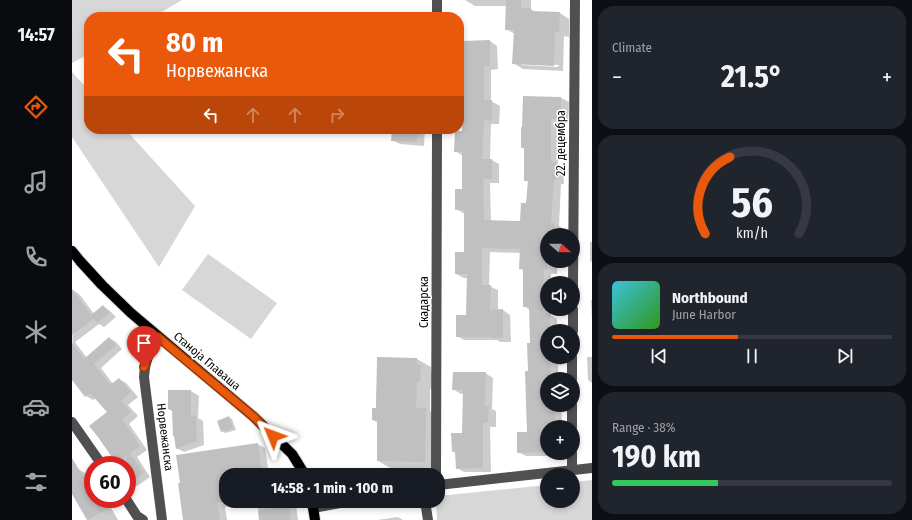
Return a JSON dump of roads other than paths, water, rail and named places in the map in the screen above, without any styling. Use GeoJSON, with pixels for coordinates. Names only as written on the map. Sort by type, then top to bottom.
{"type":"FeatureCollection","features":[{"type":"Feature","properties":{"kind":"main road","name":"Станоја Главаша"},"geometry":{"type":"LineString","coordinates":[[72,251],[102,285],[131,313],[254,417],[292,454],[301,468]]}},
{"type":"Feature","properties":{"kind":"main road"},"geometry":{"type":"LineString","coordinates":[[313,508],[315,520]]}},
{"type":"Feature","properties":{"kind":"street"},"geometry":{"type":"LineString","coordinates":[[437,0],[437,12]]}},
{"type":"Feature","properties":{"kind":"street","name":"22. децембра"},"geometry":{"type":"LineString","coordinates":[[573,276],[575,0]]}},
{"type":"Feature","properties":{"kind":"street","name":"Скадарска"},"geometry":{"type":"LineString","coordinates":[[436,468],[437,134]]}},
{"type":"Feature","properties":{"kind":"street","name":"Норвежанска"},"geometry":{"type":"LineString","coordinates":[[158,337],[144,367],[144,377],[162,520]]}},
{"type":"Feature","properties":{"kind":"street"},"geometry":{"type":"LineString","coordinates":[[72,422],[96,456]]}},
{"type":"Feature","properties":{"kind":"street"},"geometry":{"type":"LineString","coordinates":[[580,469],[592,468]]}},
{"type":"Feature","properties":{"kind":"street"},"geometry":{"type":"LineString","coordinates":[[445,484],[540,474]]}},
{"type":"Feature","properties":{"kind":"street"},"geometry":{"type":"LineString","coordinates":[[132,508],[143,520]]}},
{"type":"Feature","properties":{"kind":"street"},"geometry":{"type":"LineString","coordinates":[[426,508],[428,520]]}}]}
